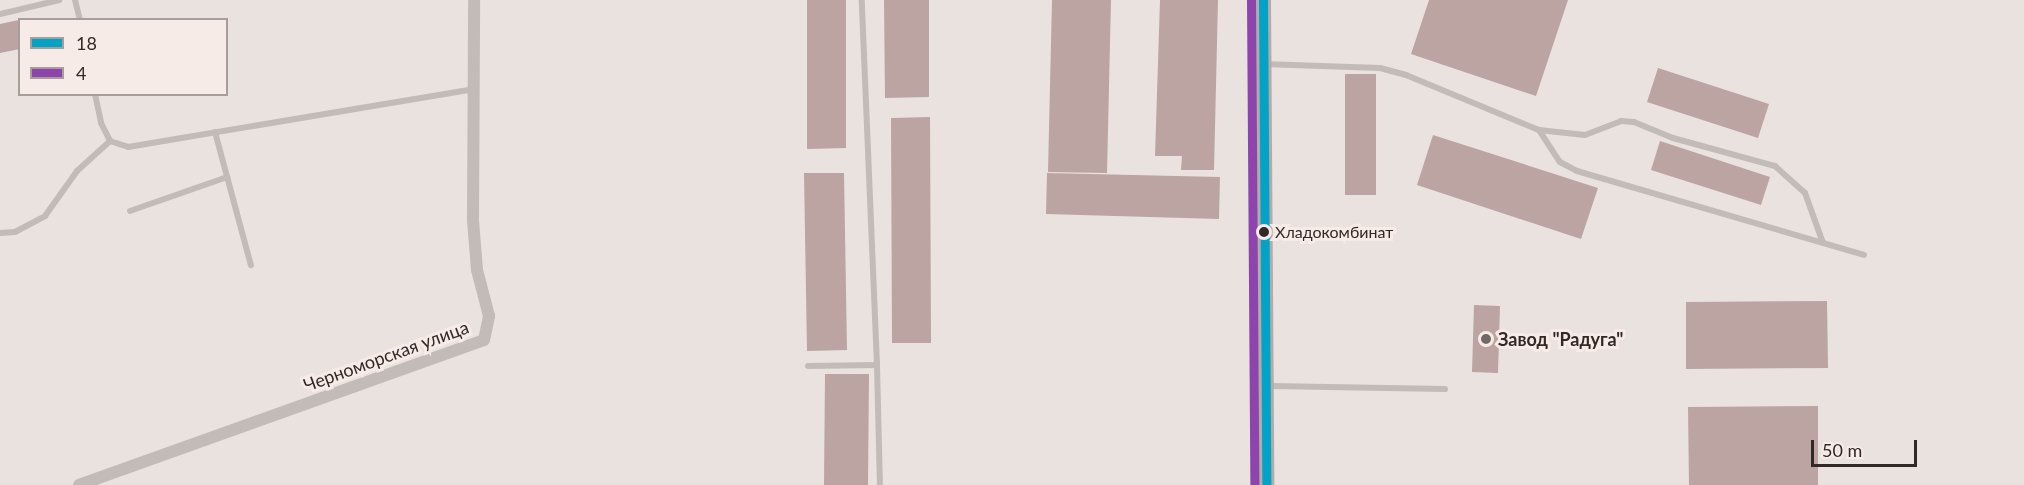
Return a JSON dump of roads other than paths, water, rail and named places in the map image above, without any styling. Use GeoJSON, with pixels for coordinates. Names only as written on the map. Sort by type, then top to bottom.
{"type":"FeatureCollection","features":[{"type":"Feature","properties":{"kind":"street","name":"Черноморская улица"},"geometry":{"type":"LineString","coordinates":[[80,485],[484,339],[489,316],[476,260],[474,0]]}},
{"type":"Feature","properties":{"kind":"street"},"geometry":{"type":"LineString","coordinates":[[1263,0],[1266,485]]}},
{"type":"Feature","properties":{"kind":"lane"},"geometry":{"type":"LineString","coordinates":[[0,14],[59,0]]}},
{"type":"Feature","properties":{"kind":"lane"},"geometry":{"type":"LineString","coordinates":[[75,0],[80,18]]}},
{"type":"Feature","properties":{"kind":"lane"},"geometry":{"type":"LineString","coordinates":[[862,0],[878,365],[880,485]]}},
{"type":"Feature","properties":{"kind":"lane"},"geometry":{"type":"LineString","coordinates":[[1263,64],[1380,68],[1406,75],[1539,130],[1585,135],[1621,121],[1634,122],[1673,138],[1775,166],[1805,193],[1823,243]]}},
{"type":"Feature","properties":{"kind":"lane"},"geometry":{"type":"LineString","coordinates":[[95,96],[101,123],[110,141],[128,147],[473,89]]}},
{"type":"Feature","properties":{"kind":"lane"},"geometry":{"type":"LineString","coordinates":[[1539,130],[1560,162],[1577,171],[1864,255]]}},
{"type":"Feature","properties":{"kind":"lane"},"geometry":{"type":"LineString","coordinates":[[215,132],[251,265]]}},
{"type":"Feature","properties":{"kind":"lane"},"geometry":{"type":"LineString","coordinates":[[0,233],[15,232],[45,216],[77,171],[110,141]]}},
{"type":"Feature","properties":{"kind":"lane"},"geometry":{"type":"LineString","coordinates":[[130,211],[227,177]]}},
{"type":"Feature","properties":{"kind":"lane"},"geometry":{"type":"LineString","coordinates":[[808,366],[878,365]]}},
{"type":"Feature","properties":{"kind":"lane"},"geometry":{"type":"LineString","coordinates":[[1264,386],[1445,389]]}},
{"type":"Feature","properties":{"kind":"place","name":"Хладокомбинат"},"geometry":{"type":"Point","coordinates":[1264,232]}},
{"type":"Feature","properties":{"kind":"place","name":"Завод \"Радуга\""},"geometry":{"type":"Point","coordinates":[1486,339]}}]}
